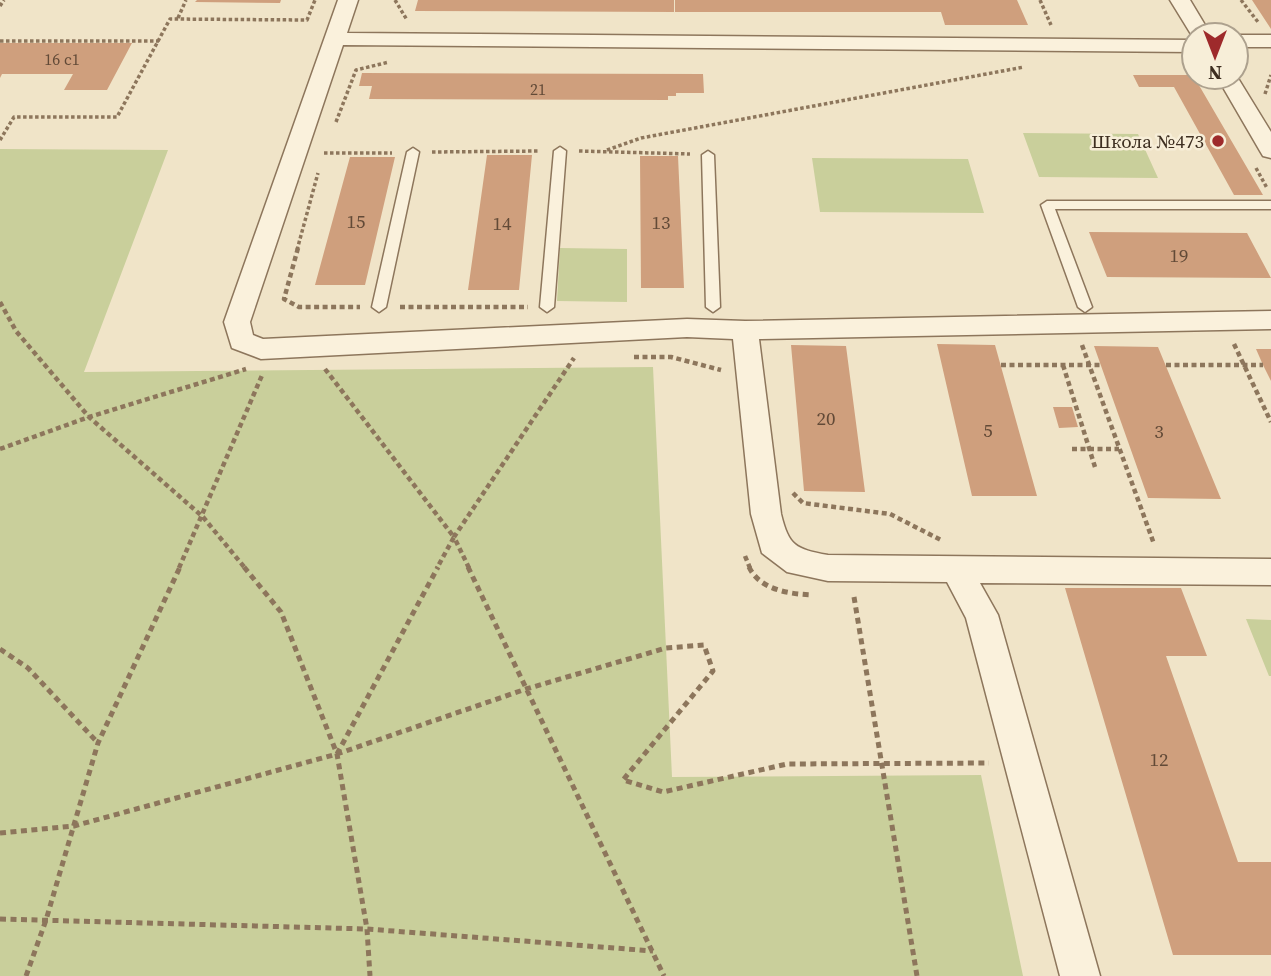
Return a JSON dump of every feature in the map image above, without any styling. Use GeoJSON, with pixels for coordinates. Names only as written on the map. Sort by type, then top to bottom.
{"type":"FeatureCollection","features":[{"type":"Feature","properties":{"kind":"street"},"geometry":{"type":"LineString","coordinates":[[348,0],[237,322],[241,341],[261,349],[673,329],[1271,320]]}},
{"type":"Feature","properties":{"kind":"street"},"geometry":{"type":"LineString","coordinates":[[1180,0],[1193,21]]}},
{"type":"Feature","properties":{"kind":"street"},"geometry":{"type":"LineString","coordinates":[[334,39],[1180,46]]}},
{"type":"Feature","properties":{"kind":"street"},"geometry":{"type":"LineString","coordinates":[[1235,91],[1271,151]]}},
{"type":"Feature","properties":{"kind":"street"},"geometry":{"type":"LineString","coordinates":[[745,330],[766,514],[773,544],[797,563],[828,568],[952,556],[1271,572]]}},
{"type":"Feature","properties":{"kind":"street"},"geometry":{"type":"LineString","coordinates":[[952,556],[982,615],[1080,976]]}},
{"type":"Feature","properties":{"kind":"lane"},"geometry":{"type":"LineString","coordinates":[[547,307],[560,151]]}},
{"type":"Feature","properties":{"kind":"lane"},"geometry":{"type":"LineString","coordinates":[[379,307],[413,152]]}},
{"type":"Feature","properties":{"kind":"lane"},"geometry":{"type":"LineString","coordinates":[[708,155],[713,307]]}},
{"type":"Feature","properties":{"kind":"lane"},"geometry":{"type":"LineString","coordinates":[[1085,307],[1047,205],[1271,205]]}},
{"type":"Feature","properties":{"kind":"path"},"geometry":{"type":"LineString","coordinates":[[0,6],[4,0]]}},
{"type":"Feature","properties":{"kind":"path"},"geometry":{"type":"LineString","coordinates":[[178,19],[186,0]]}},
{"type":"Feature","properties":{"kind":"path"},"geometry":{"type":"LineString","coordinates":[[0,140],[14,117],[117,117],[170,19],[307,20],[315,0]]}},
{"type":"Feature","properties":{"kind":"path"},"geometry":{"type":"LineString","coordinates":[[1241,0],[1266,33]]}},
{"type":"Feature","properties":{"kind":"path"},"geometry":{"type":"LineString","coordinates":[[0,41],[159,41]]}},
{"type":"Feature","properties":{"kind":"path"},"geometry":{"type":"LineString","coordinates":[[607,150],[641,138],[1036,65]]}},
{"type":"Feature","properties":{"kind":"path"},"geometry":{"type":"LineString","coordinates":[[1265,95],[1271,75]]}},
{"type":"Feature","properties":{"kind":"path"},"geometry":{"type":"LineString","coordinates":[[324,153],[607,150],[708,155]]}},
{"type":"Feature","properties":{"kind":"path"},"geometry":{"type":"LineString","coordinates":[[0,302],[16,331],[89,417],[203,517],[281,612],[337,754],[367,929],[370,976]]}},
{"type":"Feature","properties":{"kind":"path"},"geometry":{"type":"LineString","coordinates":[[1078,334],[1158,556]]}},
{"type":"Feature","properties":{"kind":"path"},"geometry":{"type":"LineString","coordinates":[[1229,334],[1271,422]]}},
{"type":"Feature","properties":{"kind":"path"},"geometry":{"type":"LineString","coordinates":[[337,754],[454,537],[575,357],[561,358]]}},
{"type":"Feature","properties":{"kind":"path"},"geometry":{"type":"LineString","coordinates":[[630,357],[671,357],[727,371]]}},
{"type":"Feature","properties":{"kind":"path"},"geometry":{"type":"LineString","coordinates":[[320,362],[454,537],[664,976]]}},
{"type":"Feature","properties":{"kind":"path"},"geometry":{"type":"LineString","coordinates":[[26,976],[46,920],[98,743],[203,517],[267,363]]}},
{"type":"Feature","properties":{"kind":"path"},"geometry":{"type":"LineString","coordinates":[[1001,365],[1101,365]]}},
{"type":"Feature","properties":{"kind":"path"},"geometry":{"type":"LineString","coordinates":[[1063,365],[1095,467]]}},
{"type":"Feature","properties":{"kind":"path"},"geometry":{"type":"LineString","coordinates":[[1166,365],[1264,365]]}},
{"type":"Feature","properties":{"kind":"path"},"geometry":{"type":"LineString","coordinates":[[0,449],[89,417],[255,367]]}},
{"type":"Feature","properties":{"kind":"path"},"geometry":{"type":"LineString","coordinates":[[1072,449],[1119,449]]}},
{"type":"Feature","properties":{"kind":"path"},"geometry":{"type":"LineString","coordinates":[[786,486],[803,503],[890,514],[952,556]]}},
{"type":"Feature","properties":{"kind":"path"},"geometry":{"type":"LineString","coordinates":[[744,544],[745,557],[755,577],[795,595],[820,596]]}},
{"type":"Feature","properties":{"kind":"path"},"geometry":{"type":"LineString","coordinates":[[844,596],[856,597],[917,976]]}},
{"type":"Feature","properties":{"kind":"path"},"geometry":{"type":"LineString","coordinates":[[0,833],[74,826],[337,754],[526,689],[666,648],[704,645],[713,671],[623,780],[663,792],[787,764],[991,763]]}},
{"type":"Feature","properties":{"kind":"path"},"geometry":{"type":"LineString","coordinates":[[0,649],[28,668],[98,743]]}},
{"type":"Feature","properties":{"kind":"path"},"geometry":{"type":"LineString","coordinates":[[0,919],[367,929],[653,951]]}},
{"type":"Feature","properties":{"kind":"green space"},"geometry":{"type":"Polygon","coordinates":[[[1023,133],[1138,134],[1158,178],[1039,177],[1023,133]]]}},
{"type":"Feature","properties":{"kind":"green space"},"geometry":{"type":"Polygon","coordinates":[[[0,149],[168,150],[84,372],[653,367],[672,777],[981,775],[1023,976],[0,976],[0,149]]]}},
{"type":"Feature","properties":{"kind":"green space"},"geometry":{"type":"Polygon","coordinates":[[[812,158],[968,159],[984,213],[820,212],[812,158]]]}},
{"type":"Feature","properties":{"kind":"green space"},"geometry":{"type":"Polygon","coordinates":[[[560,248],[627,249],[627,302],[557,301],[560,248]]]}},
{"type":"Feature","properties":{"kind":"green space"},"geometry":{"type":"Polygon","coordinates":[[[1246,619],[1271,620],[1271,676],[1269,676],[1246,619]]]}},
{"type":"Feature","properties":{"kind":"building"},"geometry":{"type":"Polygon","coordinates":[[[281,0],[280,3],[195,2],[281,0]]]}},
{"type":"Feature","properties":{"kind":"building"},"geometry":{"type":"Polygon","coordinates":[[[418,0],[674,0],[674,12],[415,11],[418,0]]]}},
{"type":"Feature","properties":{"kind":"building"},"geometry":{"type":"Polygon","coordinates":[[[675,0],[1017,0],[1028,25],[945,25],[941,12],[675,12],[675,0]]]}},
{"type":"Feature","properties":{"kind":"building"},"geometry":{"type":"Polygon","coordinates":[[[1252,0],[1271,0],[1271,29],[1252,0]]]}},
{"type":"Feature","properties":{"kind":"building"},"geometry":{"type":"Polygon","coordinates":[[[0,43],[132,43],[107,90],[64,90],[73,74],[2,74],[0,78],[0,43]]]}},
{"type":"Feature","properties":{"kind":"building"},"geometry":{"type":"Polygon","coordinates":[[[362,73],[703,74],[704,93],[676,93],[676,96],[668,96],[668,100],[369,99],[372,86],[359,86],[362,73]]]}},
{"type":"Feature","properties":{"kind":"building","name":"Школа №473"},"geometry":{"type":"Polygon","coordinates":[[[1133,75],[1180,75],[1180,91],[1202,91],[1263,195],[1234,195],[1174,87],[1139,87],[1133,75]]]}},
{"type":"Feature","properties":{"kind":"building"},"geometry":{"type":"Polygon","coordinates":[[[487,155],[532,155],[519,290],[468,290],[487,155]]]}},
{"type":"Feature","properties":{"kind":"building"},"geometry":{"type":"Polygon","coordinates":[[[640,156],[678,156],[684,288],[641,288],[640,156]]]}},
{"type":"Feature","properties":{"kind":"building"},"geometry":{"type":"Polygon","coordinates":[[[350,157],[395,157],[365,285],[315,285],[350,157]]]}},
{"type":"Feature","properties":{"kind":"building"},"geometry":{"type":"Polygon","coordinates":[[[1089,232],[1247,233],[1271,278],[1107,277],[1089,232]]]}},
{"type":"Feature","properties":{"kind":"building"},"geometry":{"type":"Polygon","coordinates":[[[937,344],[995,345],[1037,496],[972,496],[937,344]]]}},
{"type":"Feature","properties":{"kind":"building"},"geometry":{"type":"Polygon","coordinates":[[[791,345],[846,346],[865,492],[804,491],[791,345]]]}},
{"type":"Feature","properties":{"kind":"building"},"geometry":{"type":"Polygon","coordinates":[[[1094,346],[1158,347],[1221,499],[1148,498],[1094,346]]]}},
{"type":"Feature","properties":{"kind":"building"},"geometry":{"type":"Polygon","coordinates":[[[1256,349],[1271,349],[1271,381],[1263,365],[1256,349]]]}},
{"type":"Feature","properties":{"kind":"building"},"geometry":{"type":"Polygon","coordinates":[[[1053,407],[1072,407],[1078,427],[1059,428],[1053,407]]]}},
{"type":"Feature","properties":{"kind":"building"},"geometry":{"type":"Polygon","coordinates":[[[1065,588],[1181,588],[1207,656],[1166,656],[1238,862],[1271,862],[1271,955],[1173,955],[1065,588]]]}},
{"type":"Feature","properties":{"kind":"place","name":"Школа №473"},"geometry":{"type":"Point","coordinates":[1218,141]}}]}
